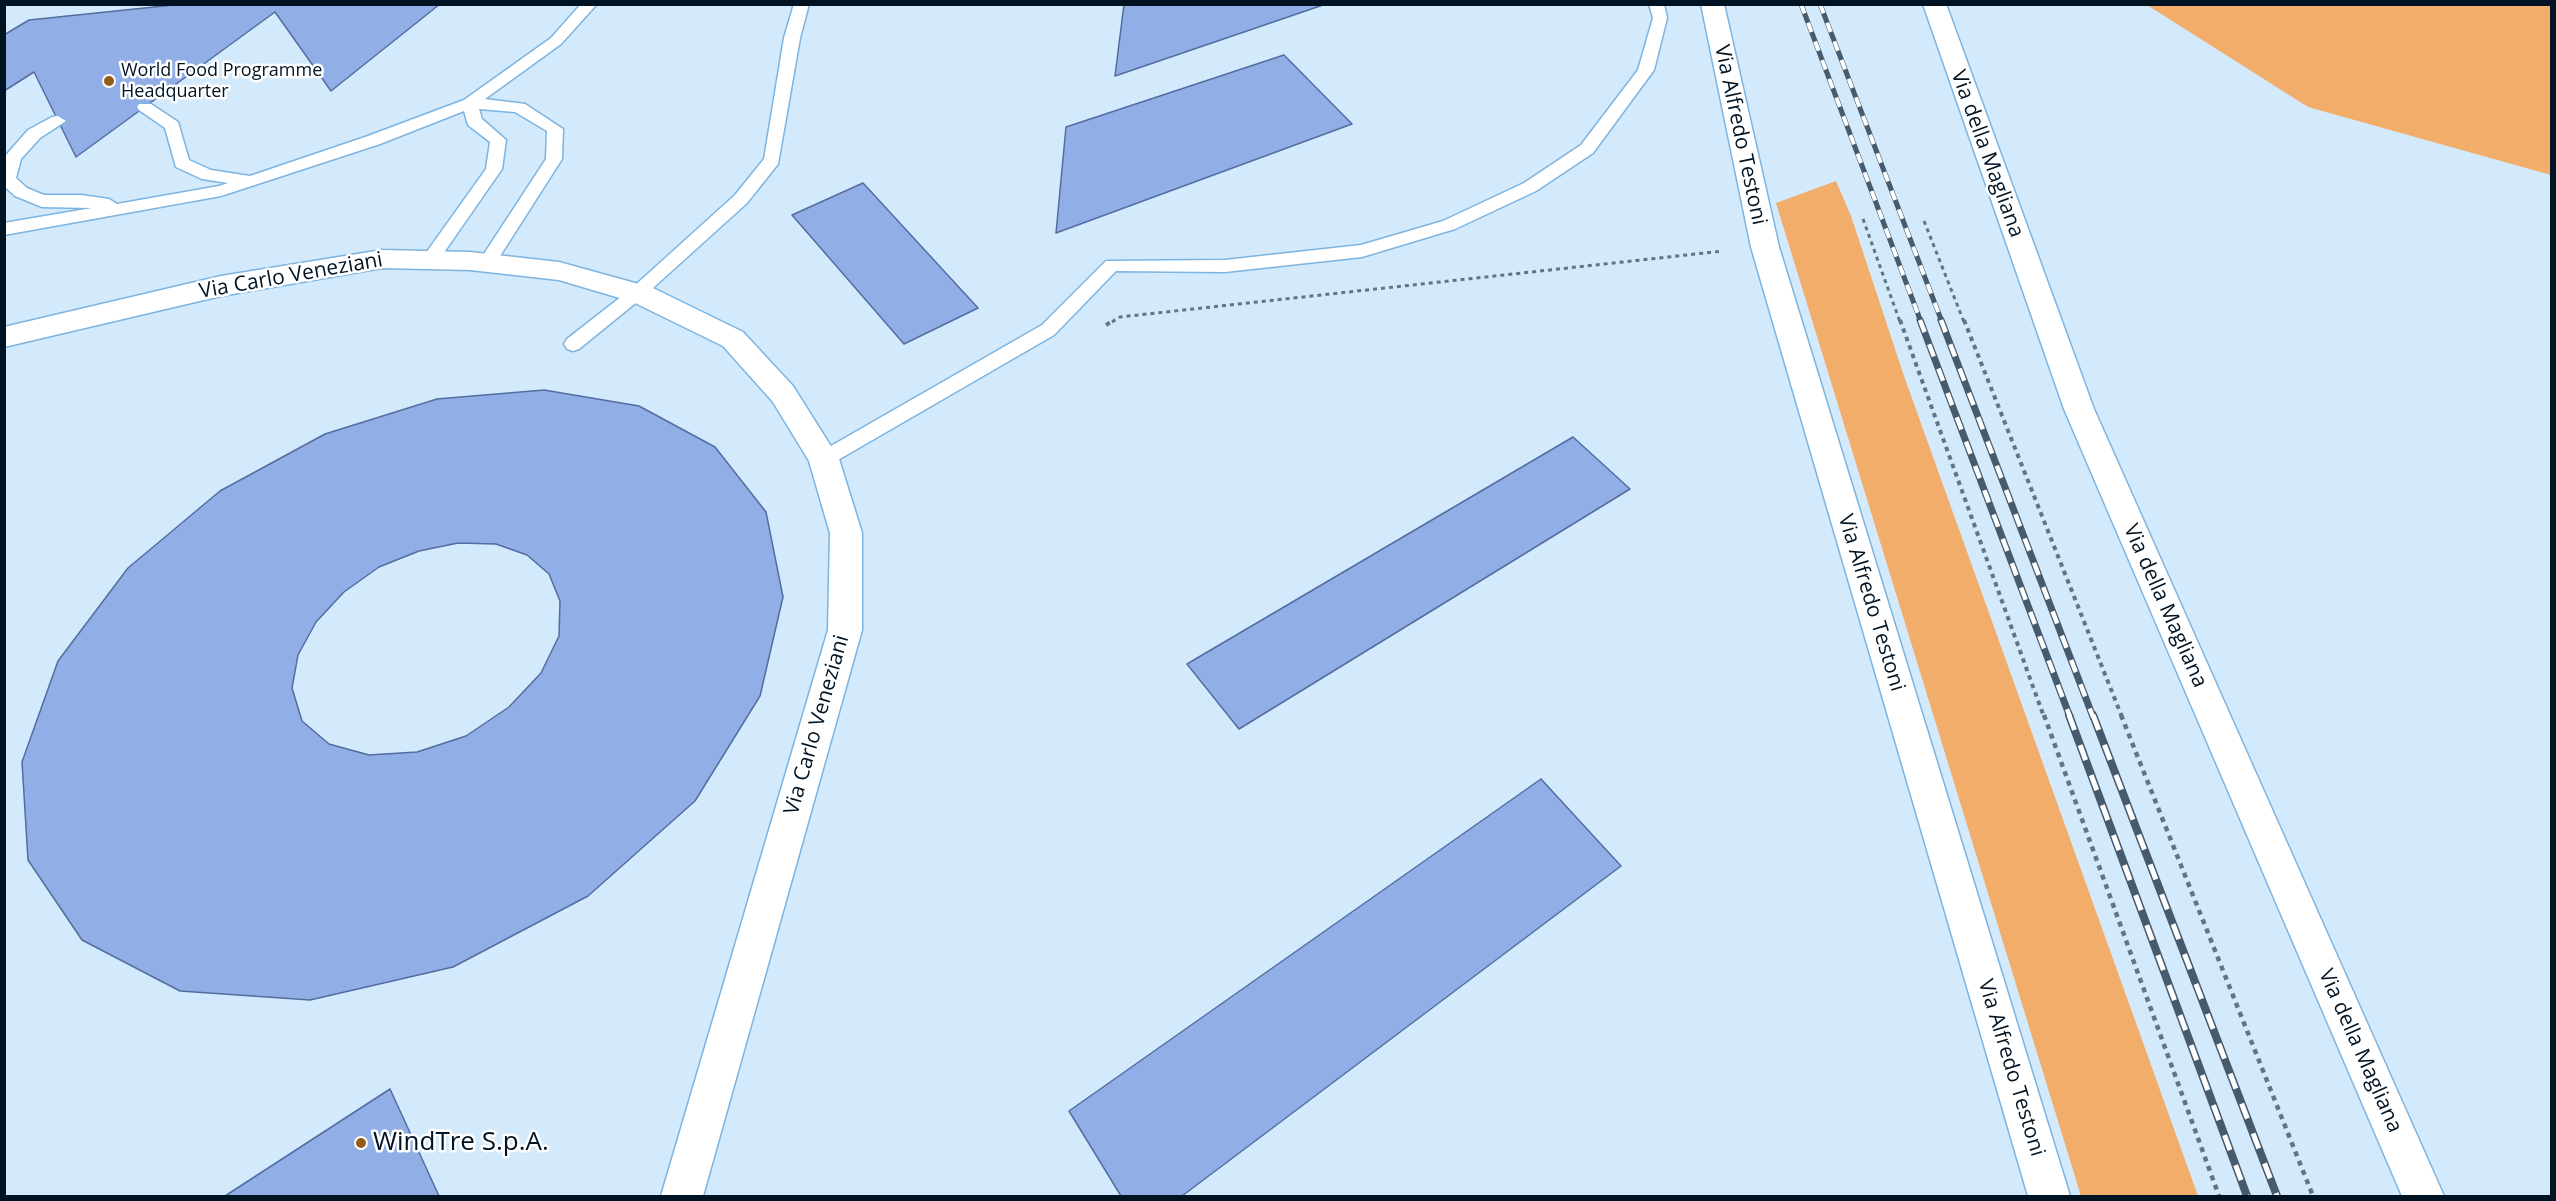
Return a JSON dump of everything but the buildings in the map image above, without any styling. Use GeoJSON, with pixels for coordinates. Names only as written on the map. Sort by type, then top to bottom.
{"type":"FeatureCollection","features":[{"type":"Feature","properties":{"kind":"street","name":"Via Alfredo Testoni"},"geometry":{"type":"LineString","coordinates":[[1712,4],[1765,247],[2049,1197]]}},
{"type":"Feature","properties":{"kind":"street","name":"Via della Magliana"},"geometry":{"type":"LineString","coordinates":[[1934,4],[2079,409],[2423,1197]]}},
{"type":"Feature","properties":{"kind":"street","name":"Via Carlo Veneziani"},"geometry":{"type":"LineString","coordinates":[[4,337],[221,286],[382,259],[487,262],[559,271],[637,293],[733,339],[783,394],[824,459],[846,533],[845,630],[682,1197]]}},
{"type":"Feature","properties":{"kind":"lane"},"geometry":{"type":"LineString","coordinates":[[4,229],[221,191],[374,140],[470,103],[556,41],[590,4]]}},
{"type":"Feature","properties":{"kind":"lane"},"geometry":{"type":"LineString","coordinates":[[573,344],[637,293],[741,199],[772,160],[792,38],[802,4]]}},
{"type":"Feature","properties":{"kind":"lane"},"geometry":{"type":"LineString","coordinates":[[824,459],[1048,330],[1112,266],[1225,266],[1362,251],[1449,225],[1530,187],[1587,148],[1646,70],[1660,18],[1656,4]]}},
{"type":"Feature","properties":{"kind":"lane"},"geometry":{"type":"LineString","coordinates":[[430,260],[494,169],[498,140],[474,121],[470,103]]}},
{"type":"Feature","properties":{"kind":"lane"},"geometry":{"type":"LineString","coordinates":[[470,103],[519,107],[555,129],[554,159],[487,262]]}},
{"type":"Feature","properties":{"kind":"lane"},"geometry":{"type":"LineString","coordinates":[[145,107],[172,126],[182,163],[207,175],[253,180]]}},
{"type":"Feature","properties":{"kind":"lane"},"geometry":{"type":"LineString","coordinates":[[58,121],[34,134],[13,158],[7,179],[21,192],[42,201],[81,201],[128,208]]}},
{"type":"Feature","properties":{"kind":"path"},"geometry":{"type":"LineString","coordinates":[[1863,219],[2219,1197]]}},
{"type":"Feature","properties":{"kind":"path"},"geometry":{"type":"LineString","coordinates":[[1924,221],[2313,1197]]}},
{"type":"Feature","properties":{"kind":"path"},"geometry":{"type":"LineString","coordinates":[[1099,328],[1120,317],[1765,247]]}},
{"type":"Feature","properties":{"kind":"shaded area"},"geometry":{"type":"Polygon","coordinates":[[[2147,5],[2551,5],[2551,175],[2308,107],[2147,5]]]}},
{"type":"Feature","properties":{"kind":"shaded area"},"geometry":{"type":"Polygon","coordinates":[[[1836,181],[1851,216],[1904,376],[2198,1196],[2081,1196],[1776,203],[1836,181]]]}},
{"type":"Feature","properties":{"kind":"railway"},"geometry":{"type":"LineString","coordinates":[[1801,4],[1921,322]]}},
{"type":"Feature","properties":{"kind":"railway"},"geometry":{"type":"LineString","coordinates":[[1820,4],[1942,322]]}},
{"type":"Feature","properties":{"kind":"railway"},"geometry":{"type":"LineString","coordinates":[[1920,320],[2070,717]]}},
{"type":"Feature","properties":{"kind":"railway"},"geometry":{"type":"LineString","coordinates":[[1941,320],[2093,717]]}},
{"type":"Feature","properties":{"kind":"railway"},"geometry":{"type":"LineString","coordinates":[[2069,715],[2247,1196]]}},
{"type":"Feature","properties":{"kind":"railway"},"geometry":{"type":"LineString","coordinates":[[2093,715],[2277,1196]]}},
{"type":"Feature","properties":{"kind":"place","name":"World Food Programme Headquarter"},"geometry":{"type":"Point","coordinates":[109,81]}},
{"type":"Feature","properties":{"kind":"place","name":"WindTre S.p.A."},"geometry":{"type":"Point","coordinates":[361,1143]}}]}
